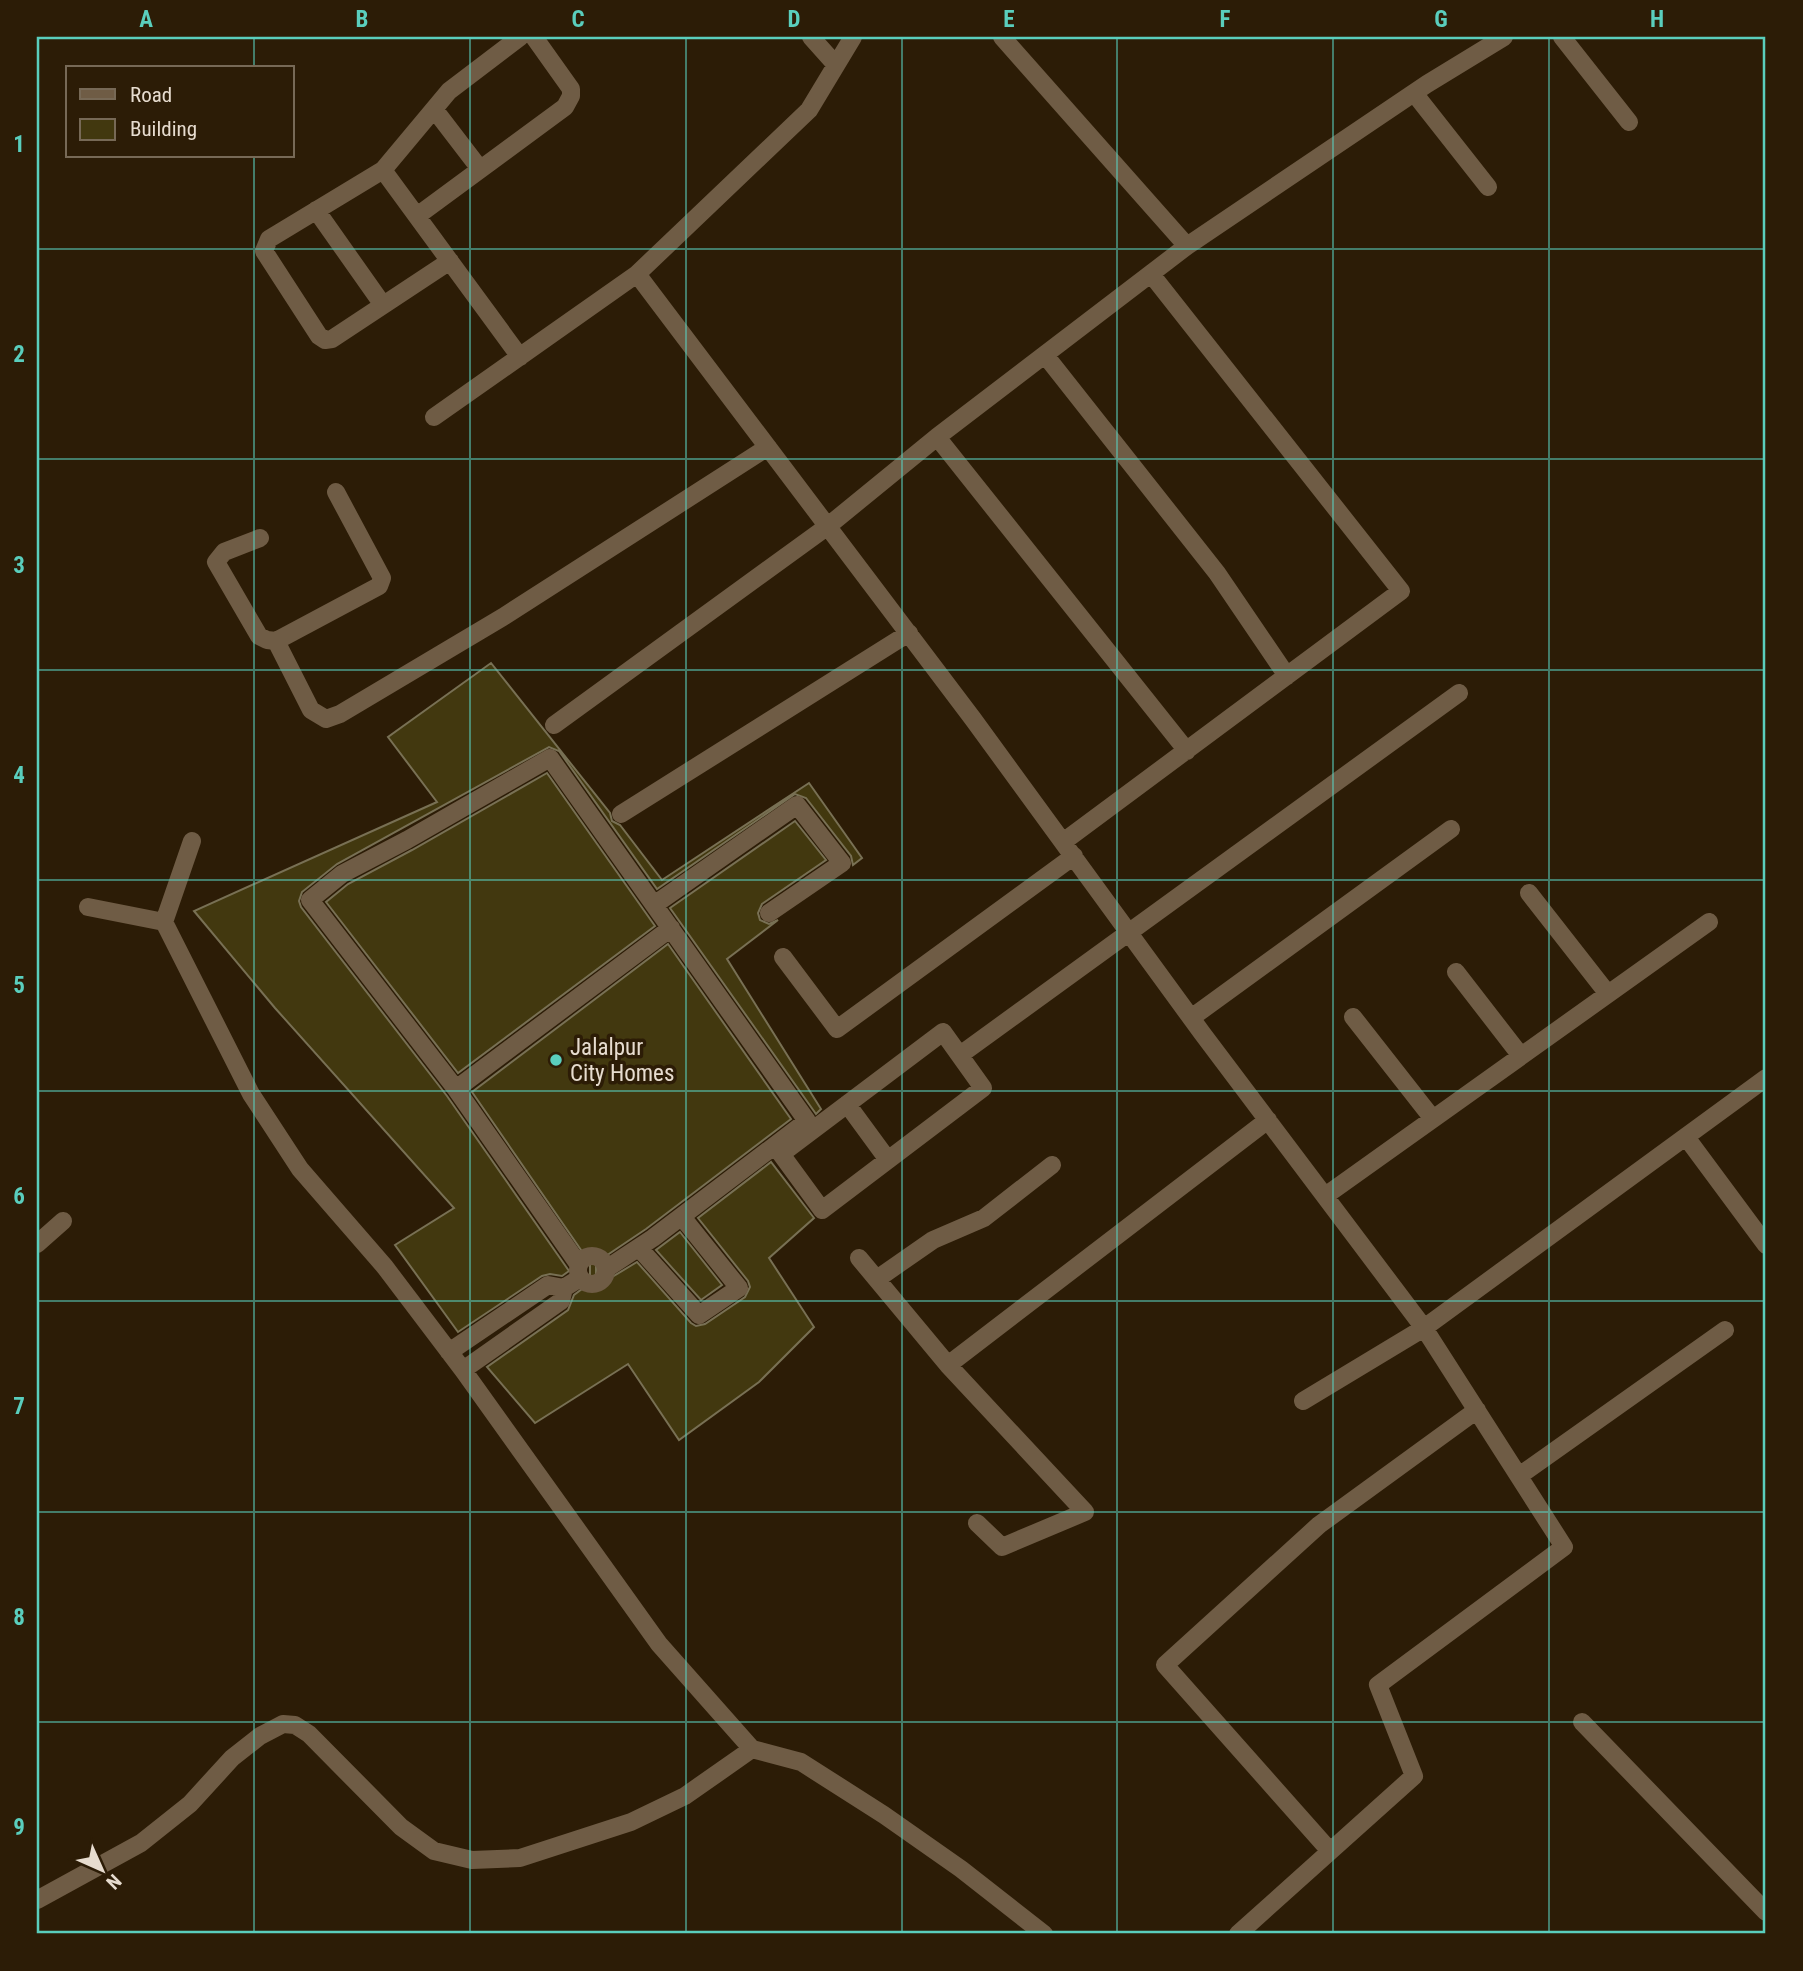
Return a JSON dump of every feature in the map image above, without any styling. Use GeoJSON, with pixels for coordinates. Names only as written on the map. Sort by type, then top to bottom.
{"type":"FeatureCollection","features":[{"type":"Feature","properties":{"kind":"street"},"geometry":{"type":"LineString","coordinates":[[450,261],[332,339],[326,340],[319,336],[264,251],[269,239],[383,170],[449,91],[520,37]]}},
{"type":"Feature","properties":{"kind":"street"},"geometry":{"type":"LineString","coordinates":[[417,216],[565,107],[571,96],[571,89],[534,37]]}},
{"type":"Feature","properties":{"kind":"street"},"geometry":{"type":"LineString","coordinates":[[811,37],[836,65]]}},
{"type":"Feature","properties":{"kind":"street"},"geometry":{"type":"LineString","coordinates":[[434,417],[637,274],[809,110],[853,37]]}},
{"type":"Feature","properties":{"kind":"street"},"geometry":{"type":"LineString","coordinates":[[1002,37],[1187,246]]}},
{"type":"Feature","properties":{"kind":"street"},"geometry":{"type":"LineString","coordinates":[[554,725],[828,526],[937,437],[1187,246],[1414,93],[1504,37]]}},
{"type":"Feature","properties":{"kind":"street"},"geometry":{"type":"LineString","coordinates":[[1562,37],[1629,122]]}},
{"type":"Feature","properties":{"kind":"street"},"geometry":{"type":"LineString","coordinates":[[1414,93],[1488,187]]}},
{"type":"Feature","properties":{"kind":"street"},"geometry":{"type":"LineString","coordinates":[[434,109],[480,169]]}},
{"type":"Feature","properties":{"kind":"street"},"geometry":{"type":"LineString","coordinates":[[383,170],[520,357]]}},
{"type":"Feature","properties":{"kind":"street"},"geometry":{"type":"LineString","coordinates":[[316,210],[383,305]]}},
{"type":"Feature","properties":{"kind":"street"},"geometry":{"type":"LineString","coordinates":[[637,274],[909,633],[1191,1018],[1424,1328],[1564,1547],[1378,1685],[1414,1776],[1238,1934]]}},
{"type":"Feature","properties":{"kind":"street"},"geometry":{"type":"LineString","coordinates":[[783,957],[837,1029],[1069,849],[1187,751],[1401,591],[1151,274]]}},
{"type":"Feature","properties":{"kind":"street"},"geometry":{"type":"LineString","coordinates":[[1045,355],[1217,573],[1287,676]]}},
{"type":"Feature","properties":{"kind":"street"},"geometry":{"type":"LineString","coordinates":[[937,437],[1187,751]]}},
{"type":"Feature","properties":{"kind":"street"},"geometry":{"type":"LineString","coordinates":[[276,640],[311,710],[326,719],[340,714],[503,617],[768,447]]}},
{"type":"Feature","properties":{"kind":"street"},"geometry":{"type":"LineString","coordinates":[[260,538],[224,552],[216,562],[259,636],[276,640],[379,586],[382,578],[337,492]]}},
{"type":"Feature","properties":{"kind":"street"},"geometry":{"type":"LineString","coordinates":[[621,814],[909,633]]}},
{"type":"Feature","properties":{"kind":"street"},"geometry":{"type":"LineString","coordinates":[[960,1055],[1459,693]]}},
{"type":"Feature","properties":{"kind":"street"},"geometry":{"type":"LineString","coordinates":[[463,1370],[561,1301],[564,1288],[580,1271],[586,1258],[594,1256],[603,1260],[606,1269],[682,1217],[807,1121],[550,758],[407,840],[342,873],[310,900],[456,1089],[580,1271]]}},
{"type":"Feature","properties":{"kind":"street"},"geometry":{"type":"LineString","coordinates":[[654,905],[796,805],[842,863],[769,913]]}},
{"type":"Feature","properties":{"kind":"street"},"geometry":{"type":"LineString","coordinates":[[1191,1018],[1451,829]]}},
{"type":"Feature","properties":{"kind":"street"},"geometry":{"type":"LineString","coordinates":[[192,841],[164,922],[251,1094],[300,1169],[384,1267],[463,1370],[659,1644],[752,1749],[801,1762],[874,1808],[961,1869],[1044,1934]]}},
{"type":"Feature","properties":{"kind":"street"},"geometry":{"type":"LineString","coordinates":[[1529,893],[1608,994]]}},
{"type":"Feature","properties":{"kind":"street"},"geometry":{"type":"LineString","coordinates":[[88,908],[164,922]]}},
{"type":"Feature","properties":{"kind":"street"},"geometry":{"type":"LineString","coordinates":[[1325,1196],[1709,922]]}},
{"type":"Feature","properties":{"kind":"street"},"geometry":{"type":"LineString","coordinates":[[456,1089],[671,928]]}},
{"type":"Feature","properties":{"kind":"street"},"geometry":{"type":"LineString","coordinates":[[1456,972],[1521,1056]]}},
{"type":"Feature","properties":{"kind":"street"},"geometry":{"type":"LineString","coordinates":[[1353,1017],[1433,1119]]}},
{"type":"Feature","properties":{"kind":"street"},"geometry":{"type":"LineString","coordinates":[[943,1032],[983,1088],[822,1210],[781,1154],[847,1104],[943,1032]]}},
{"type":"Feature","properties":{"kind":"street"},"geometry":{"type":"LineString","coordinates":[[1303,1401],[1424,1328],[1766,1078]]}},
{"type":"Feature","properties":{"kind":"street"},"geometry":{"type":"LineString","coordinates":[[847,1104],[888,1160]]}},
{"type":"Feature","properties":{"kind":"street"},"geometry":{"type":"LineString","coordinates":[[948,1365],[1268,1120]]}},
{"type":"Feature","properties":{"kind":"street"},"geometry":{"type":"LineString","coordinates":[[1686,1137],[1766,1245]]}},
{"type":"Feature","properties":{"kind":"street"},"geometry":{"type":"LineString","coordinates":[[877,1279],[933,1240],[984,1218],[1052,1165]]}},
{"type":"Feature","properties":{"kind":"street"},"geometry":{"type":"LineString","coordinates":[[639,1248],[699,1315],[739,1288],[682,1217]]}},
{"type":"Feature","properties":{"kind":"street"},"geometry":{"type":"LineString","coordinates":[[37,1244],[63,1221]]}},
{"type":"Feature","properties":{"kind":"street"},"geometry":{"type":"LineString","coordinates":[[859,1258],[948,1365],[1085,1512],[1002,1547],[977,1524]]}},
{"type":"Feature","properties":{"kind":"street"},"geometry":{"type":"LineString","coordinates":[[449,1352],[548,1285],[564,1288]]}},
{"type":"Feature","properties":{"kind":"street"},"geometry":{"type":"LineString","coordinates":[[1519,1476],[1725,1330]]}},
{"type":"Feature","properties":{"kind":"street"},"geometry":{"type":"LineString","coordinates":[[1330,1851],[1165,1665],[1319,1525],[1477,1410]]}},
{"type":"Feature","properties":{"kind":"street"},"geometry":{"type":"LineString","coordinates":[[1581,1722],[1766,1912]]}},
{"type":"Feature","properties":{"kind":"street"},"geometry":{"type":"LineString","coordinates":[[37,1900],[141,1843],[190,1804],[232,1758],[260,1736],[283,1724],[295,1726],[309,1734],[401,1827],[434,1851],[472,1860],[520,1858],[631,1822],[685,1796],[752,1749]]}},
{"type":"Feature","properties":{"kind":"building"},"geometry":{"type":"Polygon","coordinates":[[[491,663],[610,813],[612,821],[620,825],[662,880],[809,783],[862,858],[853,865],[851,856],[806,798],[795,794],[657,889],[559,751],[549,747],[337,864],[302,892],[299,901],[301,907],[447,1096],[569,1271],[562,1276],[542,1276],[458,1332],[395,1245],[454,1208],[275,1008],[194,911],[437,802],[388,737],[491,663]]]}},
{"type":"Feature","properties":{"kind":"building"},"geometry":{"type":"Polygon","coordinates":[[[547,773],[655,926],[458,1073],[326,902],[348,884],[547,773]]]}},
{"type":"Feature","properties":{"kind":"building"},"geometry":{"type":"Polygon","coordinates":[[[795,821],[826,860],[762,904],[758,913],[760,920],[769,924],[778,920],[727,959],[821,1109],[816,1114],[670,908],[795,821]]]}},
{"type":"Feature","properties":{"kind":"building"},"geometry":{"type":"Polygon","coordinates":[[[668,944],[791,1119],[646,1229],[600,1260],[596,1265],[596,1275],[607,1280],[637,1262],[691,1323],[696,1326],[705,1324],[745,1297],[750,1287],[698,1218],[771,1162],[814,1218],[769,1258],[814,1327],[759,1382],[679,1440],[628,1364],[535,1423],[487,1367],[568,1310],[574,1295],[590,1283],[590,1263],[472,1092],[668,944]]]}},
{"type":"Feature","properties":{"kind":"building"},"geometry":{"type":"Polygon","coordinates":[[[680,1232],[722,1285],[701,1300],[656,1250],[680,1232]]]}},
{"type":"Feature","properties":{"kind":"place","name":"Jalalpur City Homes"},"geometry":{"type":"Point","coordinates":[556,1060]}}]}
